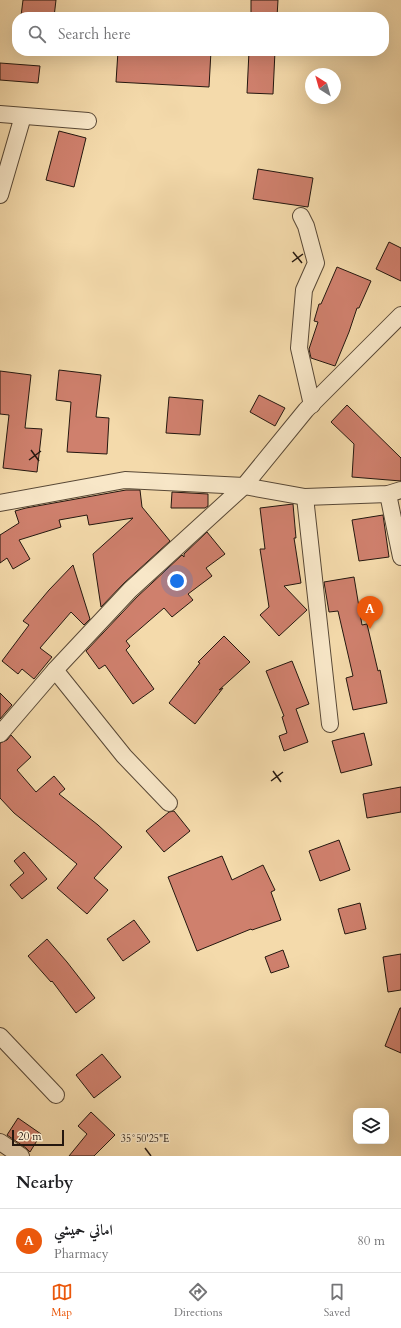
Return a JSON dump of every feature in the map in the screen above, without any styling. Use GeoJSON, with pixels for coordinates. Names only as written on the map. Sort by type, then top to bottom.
{"type":"FeatureCollection","features":[{"type":"Feature","properties":{"kind":"street"},"geometry":{"type":"LineString","coordinates":[[0,114],[88,121]]}},
{"type":"Feature","properties":{"kind":"street"},"geometry":{"type":"LineString","coordinates":[[0,195],[23,116]]}},
{"type":"Feature","properties":{"kind":"street"},"geometry":{"type":"LineString","coordinates":[[301,216],[306,226],[316,263],[304,290],[299,348],[312,405]]}},
{"type":"Feature","properties":{"kind":"street"},"geometry":{"type":"LineString","coordinates":[[0,734],[55,670],[130,590],[244,486],[312,405],[401,315]]}},
{"type":"Feature","properties":{"kind":"street"},"geometry":{"type":"LineString","coordinates":[[0,503],[125,480],[244,486],[304,497],[395,492],[401,557]]}},
{"type":"Feature","properties":{"kind":"street"},"geometry":{"type":"LineString","coordinates":[[304,497],[330,724]]}},
{"type":"Feature","properties":{"kind":"street"},"geometry":{"type":"LineString","coordinates":[[55,670],[124,756],[169,803]]}},
{"type":"Feature","properties":{"kind":"street"},"geometry":{"type":"LineString","coordinates":[[0,1036],[56,1095]]}},
{"type":"Feature","properties":{"kind":"street"},"geometry":{"type":"LineString","coordinates":[[0,1142],[21,1156]]}},
{"type":"Feature","properties":{"kind":"building"},"geometry":{"type":"Polygon","coordinates":[[[23,0],[56,0],[55,12],[22,12],[23,0]]]}},
{"type":"Feature","properties":{"kind":"building"},"geometry":{"type":"Polygon","coordinates":[[[251,0],[278,0],[277,12],[251,12],[251,0]]]}},
{"type":"Feature","properties":{"kind":"building"},"geometry":{"type":"Polygon","coordinates":[[[118,56],[211,56],[209,87],[116,82],[118,56]]]}},
{"type":"Feature","properties":{"kind":"building"},"geometry":{"type":"Polygon","coordinates":[[[249,56],[275,56],[273,94],[247,93],[249,56]]]}},
{"type":"Feature","properties":{"kind":"building"},"geometry":{"type":"Polygon","coordinates":[[[0,63],[40,66],[38,83],[0,80],[0,63]]]}},
{"type":"Feature","properties":{"kind":"building"},"geometry":{"type":"Polygon","coordinates":[[[59,131],[86,138],[74,187],[46,180],[59,131]]]}},
{"type":"Feature","properties":{"kind":"building"},"geometry":{"type":"Polygon","coordinates":[[[258,169],[313,178],[308,207],[253,199],[258,169]]]}},
{"type":"Feature","properties":{"kind":"building"},"geometry":{"type":"Polygon","coordinates":[[[389,242],[401,248],[401,281],[376,269],[389,242]]]}},
{"type":"Feature","properties":{"kind":"building"},"geometry":{"type":"Polygon","coordinates":[[[337,267],[371,281],[359,308],[357,308],[335,366],[311,358],[309,349],[318,322],[314,321],[319,304],[321,304],[337,267]]]}},
{"type":"Feature","properties":{"kind":"building"},"geometry":{"type":"Polygon","coordinates":[[[59,370],[101,375],[96,417],[109,418],[107,454],[67,452],[71,402],[56,400],[59,370]]]}},
{"type":"Feature","properties":{"kind":"building"},"geometry":{"type":"Polygon","coordinates":[[[0,371],[31,375],[25,428],[42,429],[37,472],[3,468],[9,415],[0,414],[0,371]]]}},
{"type":"Feature","properties":{"kind":"building"},"geometry":{"type":"Polygon","coordinates":[[[259,395],[285,408],[275,426],[250,412],[259,395]]]}},
{"type":"Feature","properties":{"kind":"building"},"geometry":{"type":"Polygon","coordinates":[[[169,397],[203,400],[200,435],[166,433],[169,397]]]}},
{"type":"Feature","properties":{"kind":"building"},"geometry":{"type":"Polygon","coordinates":[[[347,405],[401,458],[401,481],[352,477],[354,444],[331,422],[347,405]]]}},
{"type":"Feature","properties":{"kind":"building"},"geometry":{"type":"Polygon","coordinates":[[[126,490],[140,490],[142,507],[170,541],[124,583],[101,607],[93,554],[133,518],[89,525],[87,515],[59,520],[61,527],[19,540],[30,559],[13,569],[7,558],[0,563],[0,535],[19,523],[15,511],[126,490]]]}},
{"type":"Feature","properties":{"kind":"building"},"geometry":{"type":"Polygon","coordinates":[[[172,492],[208,494],[208,506],[205,508],[171,508],[172,492]]]}},
{"type":"Feature","properties":{"kind":"building"},"geometry":{"type":"Polygon","coordinates":[[[293,504],[296,538],[294,538],[301,583],[284,586],[307,610],[279,636],[260,615],[269,607],[260,549],[265,549],[260,508],[293,504]]]}},
{"type":"Feature","properties":{"kind":"building"},"geometry":{"type":"Polygon","coordinates":[[[383,515],[389,557],[359,561],[352,520],[383,515]]]}},
{"type":"Feature","properties":{"kind":"building"},"geometry":{"type":"Polygon","coordinates":[[[207,532],[225,554],[206,568],[212,576],[188,594],[193,600],[172,617],[164,608],[126,641],[130,646],[126,650],[154,689],[133,704],[105,665],[99,669],[86,651],[137,597],[182,555],[184,557],[184,554],[207,532]]]}},
{"type":"Feature","properties":{"kind":"building"},"geometry":{"type":"Polygon","coordinates":[[[73,565],[90,619],[84,625],[71,612],[40,648],[52,657],[34,679],[22,669],[18,674],[2,661],[29,625],[23,621],[49,590],[73,565]]]}},
{"type":"Feature","properties":{"kind":"building"},"geometry":{"type":"Polygon","coordinates":[[[354,577],[362,625],[367,624],[378,671],[380,670],[387,703],[353,710],[346,678],[353,676],[338,611],[329,612],[324,582],[354,577]]]}},
{"type":"Feature","properties":{"kind":"building"},"geometry":{"type":"Polygon","coordinates":[[[224,636],[250,662],[219,690],[223,688],[195,724],[169,703],[200,663],[198,662],[224,636]]]}},
{"type":"Feature","properties":{"kind":"building"},"geometry":{"type":"Polygon","coordinates":[[[292,661],[309,704],[296,709],[308,742],[284,751],[279,736],[287,733],[282,717],[284,716],[266,671],[292,661]]]}},
{"type":"Feature","properties":{"kind":"building"},"geometry":{"type":"Polygon","coordinates":[[[0,693],[12,705],[0,719],[0,693]]]}},
{"type":"Feature","properties":{"kind":"building"},"geometry":{"type":"Polygon","coordinates":[[[364,733],[372,765],[341,773],[332,741],[364,733]]]}},
{"type":"Feature","properties":{"kind":"building"},"geometry":{"type":"Polygon","coordinates":[[[11,735],[31,757],[17,770],[36,792],[54,776],[65,789],[59,794],[98,825],[122,847],[94,878],[108,890],[87,914],[57,888],[77,864],[14,813],[0,798],[0,743],[7,740],[11,735]]]}},
{"type":"Feature","properties":{"kind":"building"},"geometry":{"type":"Polygon","coordinates":[[[401,787],[401,812],[367,818],[363,794],[401,787]]]}},
{"type":"Feature","properties":{"kind":"building"},"geometry":{"type":"Polygon","coordinates":[[[174,811],[190,831],[164,852],[146,831],[169,812],[174,811]]]}},
{"type":"Feature","properties":{"kind":"building"},"geometry":{"type":"Polygon","coordinates":[[[339,840],[350,870],[320,881],[309,851],[339,840]]]}},
{"type":"Feature","properties":{"kind":"building"},"geometry":{"type":"Polygon","coordinates":[[[24,852],[47,879],[22,899],[10,885],[24,873],[14,861],[24,852]]]}},
{"type":"Feature","properties":{"kind":"building"},"geometry":{"type":"Polygon","coordinates":[[[222,856],[232,880],[263,865],[275,890],[271,892],[281,920],[252,930],[251,929],[197,951],[168,877],[222,856]]]}},
{"type":"Feature","properties":{"kind":"building"},"geometry":{"type":"Polygon","coordinates":[[[360,903],[366,929],[345,934],[338,909],[360,903]]]}},
{"type":"Feature","properties":{"kind":"building"},"geometry":{"type":"Polygon","coordinates":[[[134,920],[150,942],[123,961],[107,939],[134,920]]]}},
{"type":"Feature","properties":{"kind":"building"},"geometry":{"type":"Polygon","coordinates":[[[47,939],[95,998],[76,1013],[52,981],[51,982],[28,956],[47,939]]]}},
{"type":"Feature","properties":{"kind":"building"},"geometry":{"type":"Polygon","coordinates":[[[283,950],[289,967],[271,973],[265,957],[283,950]]]}},
{"type":"Feature","properties":{"kind":"building"},"geometry":{"type":"Polygon","coordinates":[[[401,954],[401,990],[388,992],[383,957],[401,954]]]}},
{"type":"Feature","properties":{"kind":"building"},"geometry":{"type":"Polygon","coordinates":[[[401,1008],[401,1053],[385,1046],[401,1008]]]}},
{"type":"Feature","properties":{"kind":"building"},"geometry":{"type":"Polygon","coordinates":[[[102,1054],[121,1077],[94,1098],[76,1075],[102,1054]]]}},
{"type":"Feature","properties":{"kind":"building"},"geometry":{"type":"Polygon","coordinates":[[[91,1112],[115,1135],[94,1156],[69,1156],[87,1134],[78,1126],[91,1112]]]}},
{"type":"Feature","properties":{"kind":"building"},"geometry":{"type":"Polygon","coordinates":[[[18,1118],[41,1134],[30,1152],[7,1135],[18,1118]]]}},
{"type":"Feature","properties":{"kind":"place","name":"اماني حميشي"},"geometry":{"type":"Point","coordinates":[370,629]}}]}
